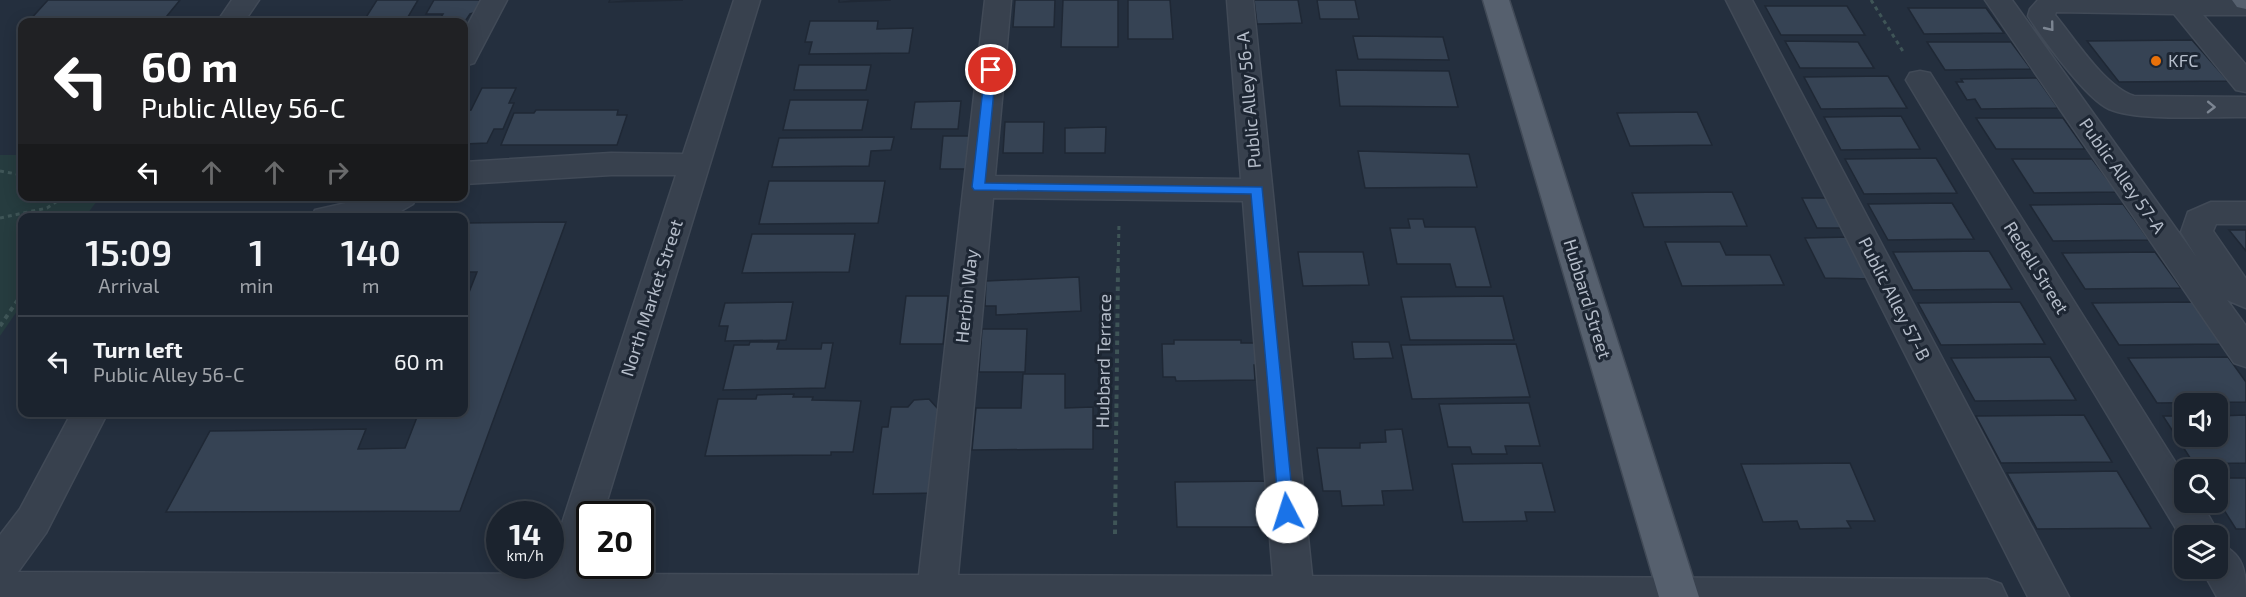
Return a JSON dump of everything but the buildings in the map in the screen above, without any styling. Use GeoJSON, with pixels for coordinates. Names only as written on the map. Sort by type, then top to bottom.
{"type":"FeatureCollection","features":[{"type":"Feature","properties":{"kind":"main road","name":"Hubbard Street"},"geometry":{"type":"LineString","coordinates":[[1496,0],[1679,596]]}},
{"type":"Feature","properties":{"kind":"street"},"geometry":{"type":"LineString","coordinates":[[233,18],[246,0]]}},
{"type":"Feature","properties":{"kind":"street"},"geometry":{"type":"LineString","coordinates":[[468,49],[494,0]]}},
{"type":"Feature","properties":{"kind":"street","name":"North Market Street"},"geometry":{"type":"LineString","coordinates":[[559,595],[747,0]]}},
{"type":"Feature","properties":{"kind":"street","name":"Herbin Way"},"geometry":{"type":"LineString","coordinates":[[937,593],[998,0]]}},
{"type":"Feature","properties":{"kind":"street","name":"Public Alley 56-A"},"geometry":{"type":"LineString","coordinates":[[1240,0],[1294,594]]}},
{"type":"Feature","properties":{"kind":"street","name":"Public Alley 57-B"},"geometry":{"type":"LineString","coordinates":[[1739,0],[2049,597]]}},
{"type":"Feature","properties":{"kind":"street","name":"Public Alley 57-A"},"geometry":{"type":"LineString","coordinates":[[1998,0],[2246,353]]}},
{"type":"Feature","properties":{"kind":"street"},"geometry":{"type":"LineString","coordinates":[[2246,6],[2071,2],[2050,4],[2043,9],[2041,16],[2101,90],[2116,101],[2132,106],[2246,107]]}},
{"type":"Feature","properties":{"kind":"street"},"geometry":{"type":"LineString","coordinates":[[2181,6],[2246,83]]}},
{"type":"Feature","properties":{"kind":"street","name":"Redell Street"},"geometry":{"type":"LineString","coordinates":[[1920,80],[2194,525]]}},
{"type":"Feature","properties":{"kind":"street"},"geometry":{"type":"LineString","coordinates":[[468,173],[611,164],[694,165]]}},
{"type":"Feature","properties":{"kind":"street"},"geometry":{"type":"LineString","coordinates":[[979,187],[1257,190]]}},
{"type":"Feature","properties":{"kind":"street"},"geometry":{"type":"LineString","coordinates":[[356,213],[380,209],[394,201]]}},
{"type":"Feature","properties":{"kind":"street"},"geometry":{"type":"LineString","coordinates":[[2240,213],[2211,213],[2199,220],[2197,232],[2233,271],[2232,287],[2246,295]]}},
{"type":"Feature","properties":{"kind":"street"},"geometry":{"type":"LineString","coordinates":[[0,565],[33,521],[88,417]]}},
{"type":"Feature","properties":{"kind":"street"},"geometry":{"type":"LineString","coordinates":[[2228,579],[2239,597]]}},
{"type":"Feature","properties":{"kind":"street"},"geometry":{"type":"LineString","coordinates":[[0,590],[559,595],[937,593],[1987,597]]}},
{"type":"Feature","properties":{"kind":"path"},"geometry":{"type":"LineString","coordinates":[[1871,0],[1920,80]]}},
{"type":"Feature","properties":{"kind":"path"},"geometry":{"type":"LineString","coordinates":[[0,171],[18,174]]}},
{"type":"Feature","properties":{"kind":"path","name":"Hubbard Terrace"},"geometry":{"type":"LineString","coordinates":[[1115,534],[1119,189]]}},
{"type":"Feature","properties":{"kind":"path"},"geometry":{"type":"LineString","coordinates":[[24,213],[47,208],[58,201]]}},
{"type":"Feature","properties":{"kind":"path"},"geometry":{"type":"LineString","coordinates":[[0,218],[18,214]]}},
{"type":"Feature","properties":{"kind":"path"},"geometry":{"type":"LineString","coordinates":[[0,326],[18,300]]}},
{"type":"Feature","properties":{"kind":"green space"},"geometry":{"type":"Polygon","coordinates":[[[0,155],[18,155],[18,201],[97,201],[88,213],[18,213],[18,310],[0,336],[0,155]]]}},
{"type":"Feature","properties":{"kind":"place","name":"KFC"},"geometry":{"type":"Point","coordinates":[2156,61]}},
{"type":"Feature","properties":{"kind":"route"},"geometry":{"type":"LineString","coordinates":[[991,70],[979,187],[1257,190],[1287,512]]}}]}
